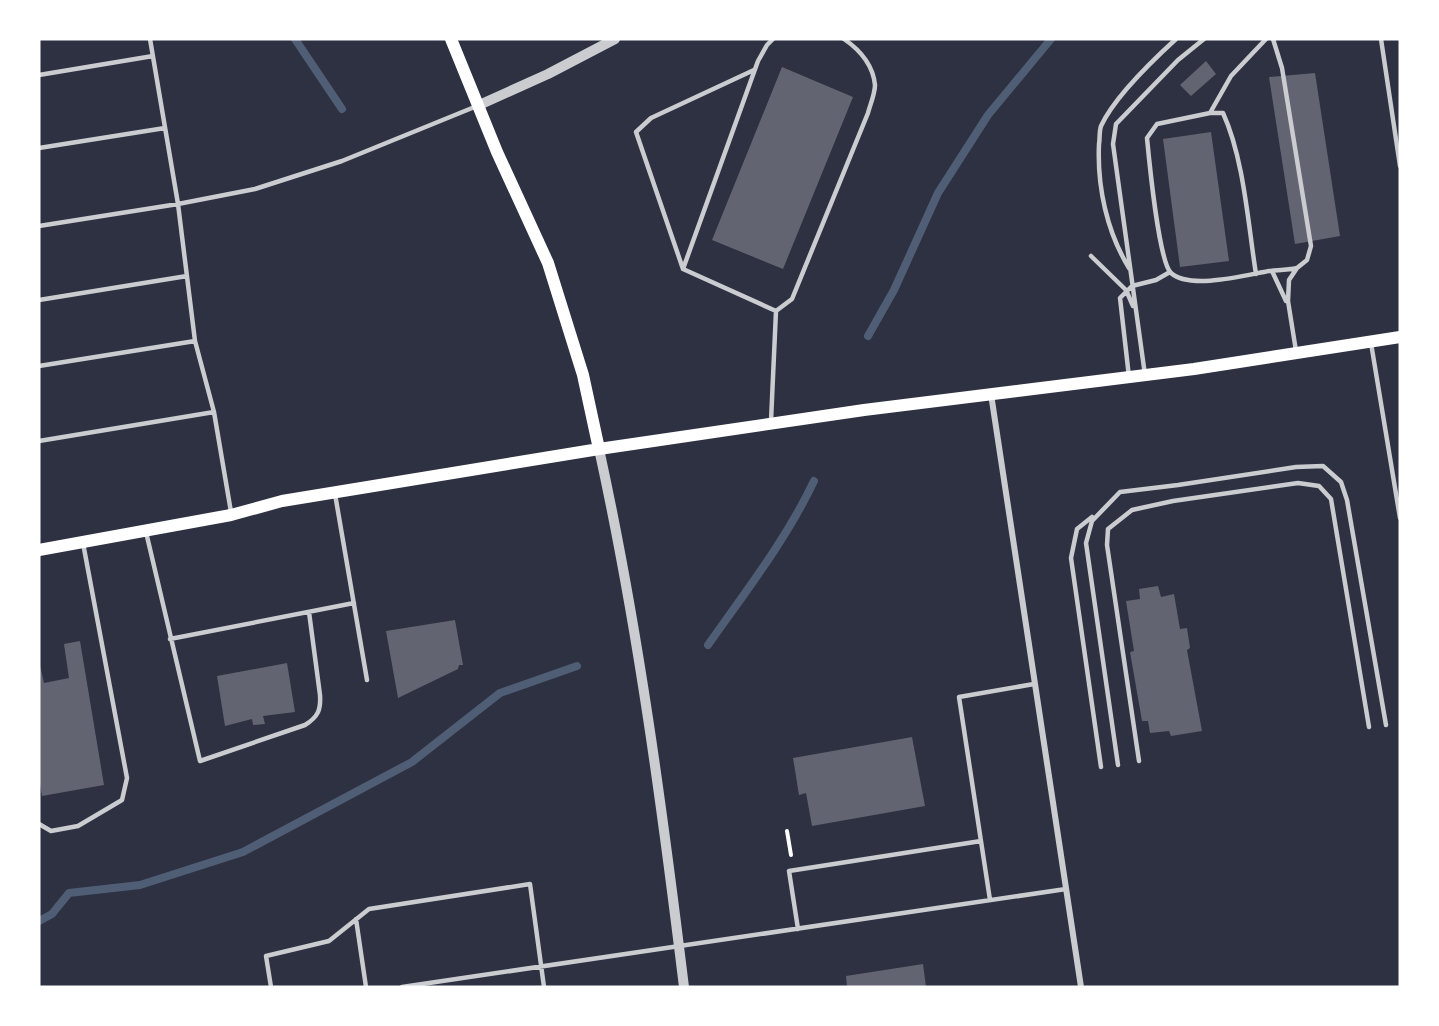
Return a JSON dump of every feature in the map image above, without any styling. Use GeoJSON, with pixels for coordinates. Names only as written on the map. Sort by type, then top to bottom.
{"type":"FeatureCollection","features":[{"type":"Feature","properties":{"kind":"main road"},"geometry":{"type":"LineString","coordinates":[[451,39],[477,106],[548,263],[583,375],[599,449]]}},
{"type":"Feature","properties":{"kind":"main road"},"geometry":{"type":"LineString","coordinates":[[39,550],[231,515],[282,501],[599,449],[991,394],[1145,375],[1400,337]]}},
{"type":"Feature","properties":{"kind":"street"},"geometry":{"type":"LineString","coordinates":[[477,106],[548,74],[615,39]]}},
{"type":"Feature","properties":{"kind":"street"},"geometry":{"type":"LineString","coordinates":[[991,394],[1081,987]]}},
{"type":"Feature","properties":{"kind":"street"},"geometry":{"type":"LineString","coordinates":[[599,449],[615,523],[652,747],[684,987]]}},
{"type":"Feature","properties":{"kind":"lane"},"geometry":{"type":"LineString","coordinates":[[150,39],[178,204],[195,341],[214,412],[231,515]]}},
{"type":"Feature","properties":{"kind":"lane"},"geometry":{"type":"LineString","coordinates":[[683,269],[755,70],[766,42],[773,39]]}},
{"type":"Feature","properties":{"kind":"lane"},"geometry":{"type":"LineString","coordinates":[[771,424],[776,312],[792,299],[868,113],[875,87],[870,68],[864,58],[858,49],[844,39]]}},
{"type":"Feature","properties":{"kind":"lane"},"geometry":{"type":"LineString","coordinates":[[1130,271],[1120,254],[1103,200],[1099,157],[1100,128],[1111,110],[1151,63],[1176,39]]}},
{"type":"Feature","properties":{"kind":"lane"},"geometry":{"type":"LineString","coordinates":[[1145,375],[1113,144],[1116,124],[1178,60],[1204,39]]}},
{"type":"Feature","properties":{"kind":"lane"},"geometry":{"type":"LineString","coordinates":[[1210,113],[1231,76],[1266,39]]}},
{"type":"Feature","properties":{"kind":"lane"},"geometry":{"type":"LineString","coordinates":[[1273,39],[1282,68],[1311,246],[1307,260],[1297,268],[1289,280],[1288,302],[1297,353]]}},
{"type":"Feature","properties":{"kind":"lane"},"geometry":{"type":"LineString","coordinates":[[1381,39],[1400,166]]}},
{"type":"Feature","properties":{"kind":"lane"},"geometry":{"type":"LineString","coordinates":[[39,75],[153,56]]}},
{"type":"Feature","properties":{"kind":"lane"},"geometry":{"type":"LineString","coordinates":[[755,70],[651,118],[636,132],[683,269],[776,312]]}},
{"type":"Feature","properties":{"kind":"lane"},"geometry":{"type":"LineString","coordinates":[[39,226],[255,189],[342,161],[477,106]]}},
{"type":"Feature","properties":{"kind":"lane"},"geometry":{"type":"LineString","coordinates":[[1256,274],[1239,165],[1230,127],[1223,113],[1210,113],[1157,124],[1147,138],[1158,222],[1166,264],[1170,272],[1182,279],[1215,281],[1297,268]]}},
{"type":"Feature","properties":{"kind":"lane"},"geometry":{"type":"LineString","coordinates":[[39,148],[165,128]]}},
{"type":"Feature","properties":{"kind":"lane"},"geometry":{"type":"LineString","coordinates":[[1091,256],[1126,290],[1136,311]]}},
{"type":"Feature","properties":{"kind":"lane"},"geometry":{"type":"LineString","coordinates":[[1272,271],[1290,310]]}},
{"type":"Feature","properties":{"kind":"lane"},"geometry":{"type":"LineString","coordinates":[[1129,377],[1120,301],[1126,290],[1132,286],[1156,280],[1170,272]]}},
{"type":"Feature","properties":{"kind":"lane"},"geometry":{"type":"LineString","coordinates":[[39,300],[187,276]]}},
{"type":"Feature","properties":{"kind":"lane"},"geometry":{"type":"LineString","coordinates":[[39,366],[195,341]]}},
{"type":"Feature","properties":{"kind":"lane"},"geometry":{"type":"LineString","coordinates":[[1371,342],[1400,518]]}},
{"type":"Feature","properties":{"kind":"lane"},"geometry":{"type":"LineString","coordinates":[[39,441],[214,412]]}},
{"type":"Feature","properties":{"kind":"lane"},"geometry":{"type":"LineString","coordinates":[[1118,765],[1086,543],[1092,521],[1120,492],[1296,467],[1323,466],[1341,482],[1347,501],[1386,725]]}},
{"type":"Feature","properties":{"kind":"lane"},"geometry":{"type":"LineString","coordinates":[[1139,761],[1107,545],[1108,529],[1132,510],[1173,501],[1298,483],[1319,486],[1331,499],[1369,727]]}},
{"type":"Feature","properties":{"kind":"lane"},"geometry":{"type":"LineString","coordinates":[[335,493],[367,680]]}},
{"type":"Feature","properties":{"kind":"lane"},"geometry":{"type":"LineString","coordinates":[[1101,767],[1071,558],[1077,529],[1104,508]]}},
{"type":"Feature","properties":{"kind":"lane"},"geometry":{"type":"LineString","coordinates":[[146,532],[200,761],[305,725],[315,718],[321,708],[309,612]]}},
{"type":"Feature","properties":{"kind":"lane"},"geometry":{"type":"LineString","coordinates":[[39,824],[51,831],[78,826],[122,800],[127,778],[83,543]]}},
{"type":"Feature","properties":{"kind":"lane"},"geometry":{"type":"LineString","coordinates":[[170,639],[354,603]]}},
{"type":"Feature","properties":{"kind":"lane"},"geometry":{"type":"LineString","coordinates":[[990,900],[959,697],[1034,684]]}},
{"type":"Feature","properties":{"kind":"lane"},"geometry":{"type":"LineString","coordinates":[[798,929],[789,871],[981,841]]}},
{"type":"Feature","properties":{"kind":"lane"},"geometry":{"type":"LineString","coordinates":[[270,987],[266,957],[329,941],[369,909],[530,884],[544,987]]}},
{"type":"Feature","properties":{"kind":"lane"},"geometry":{"type":"LineString","coordinates":[[402,987],[1066,888]]}},
{"type":"Feature","properties":{"kind":"lane"},"geometry":{"type":"LineString","coordinates":[[356,919],[366,987]]}},
{"type":"Feature","properties":{"kind":"path"},"geometry":{"type":"LineString","coordinates":[[787,831],[793,870]]}},
{"type":"Feature","properties":{"kind":"building"},"geometry":{"type":"Polygon","coordinates":[[[1206,61],[1216,74],[1191,96],[1180,85],[1206,61]]]}},
{"type":"Feature","properties":{"kind":"building"},"geometry":{"type":"Polygon","coordinates":[[[782,67],[853,97],[783,269],[712,240],[782,67]]]}},
{"type":"Feature","properties":{"kind":"building"},"geometry":{"type":"Polygon","coordinates":[[[1315,73],[1340,236],[1295,244],[1269,77],[1315,73]]]}},
{"type":"Feature","properties":{"kind":"building"},"geometry":{"type":"Polygon","coordinates":[[[1211,132],[1229,261],[1180,267],[1163,139],[1211,132]]]}},
{"type":"Feature","properties":{"kind":"building"},"geometry":{"type":"Polygon","coordinates":[[[1158,586],[1161,597],[1174,594],[1180,629],[1187,628],[1190,648],[1187,650],[1202,731],[1171,736],[1169,731],[1150,733],[1148,721],[1142,721],[1130,652],[1134,651],[1126,601],[1140,599],[1139,589],[1158,586]]]}},
{"type":"Feature","properties":{"kind":"building"},"geometry":{"type":"Polygon","coordinates":[[[455,620],[463,665],[459,665],[458,669],[398,698],[386,631],[455,620]]]}},
{"type":"Feature","properties":{"kind":"building"},"geometry":{"type":"Polygon","coordinates":[[[80,641],[104,785],[42,796],[39,778],[39,661],[44,683],[69,678],[64,644],[80,641]]]}},
{"type":"Feature","properties":{"kind":"building"},"geometry":{"type":"Polygon","coordinates":[[[287,663],[295,712],[263,716],[265,724],[253,725],[252,719],[225,726],[217,676],[287,663]]]}},
{"type":"Feature","properties":{"kind":"building"},"geometry":{"type":"Polygon","coordinates":[[[912,737],[925,806],[812,826],[806,793],[799,795],[793,758],[912,737]]]}},
{"type":"Feature","properties":{"kind":"building"},"geometry":{"type":"Polygon","coordinates":[[[923,964],[926,987],[847,987],[846,976],[923,964]]]}},
{"type":"Feature","properties":{"kind":"waterway"},"geometry":{"type":"LineString","coordinates":[[295,39],[342,109]]}},
{"type":"Feature","properties":{"kind":"waterway"},"geometry":{"type":"LineString","coordinates":[[868,336],[894,290],[938,193],[988,115],[1051,39]]}},
{"type":"Feature","properties":{"kind":"waterway"},"geometry":{"type":"LineString","coordinates":[[708,645],[778,545],[814,481]]}},
{"type":"Feature","properties":{"kind":"waterway"},"geometry":{"type":"LineString","coordinates":[[39,921],[52,914],[69,893],[140,885],[243,852],[412,762],[500,693],[577,666]]}}]}
